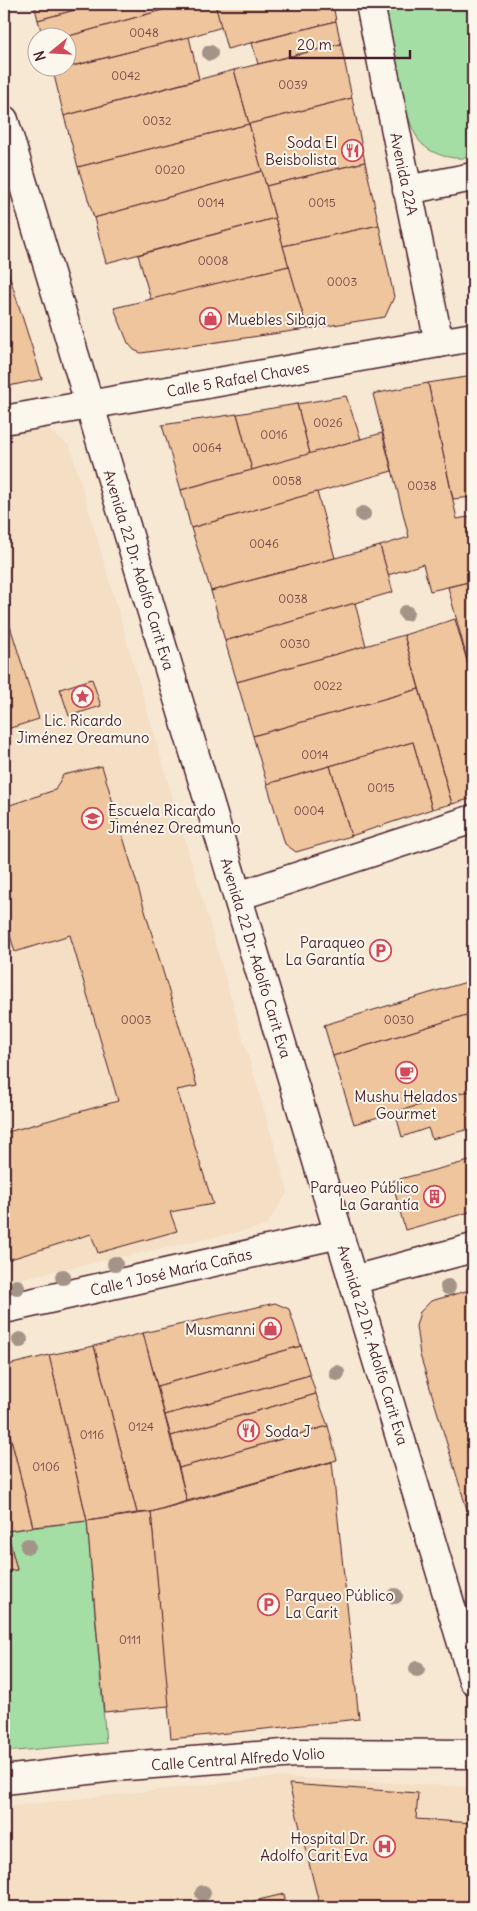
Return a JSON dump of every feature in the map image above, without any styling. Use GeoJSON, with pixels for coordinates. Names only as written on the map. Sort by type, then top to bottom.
{"type":"FeatureCollection","features":[{"type":"Feature","properties":{"kind":"street","name":"Avenida 22A"},"geometry":{"type":"LineString","coordinates":[[370,4],[439,343]]}},
{"type":"Feature","properties":{"kind":"street","name":"Avenida 22 Dr. Adolfo Carit Eva"},"geometry":{"type":"LineString","coordinates":[[4,120],[88,405],[238,896],[473,1680]]}},
{"type":"Feature","properties":{"kind":"street"},"geometry":{"type":"LineString","coordinates":[[407,190],[473,177]]}},
{"type":"Feature","properties":{"kind":"street","name":"Calle 5 Rafael Chaves"},"geometry":{"type":"LineString","coordinates":[[4,420],[473,337]]}},
{"type":"Feature","properties":{"kind":"street"},"geometry":{"type":"LineString","coordinates":[[238,896],[473,819]]}},
{"type":"Feature","properties":{"kind":"street","name":"Calle 1 José María Cañas"},"geometry":{"type":"LineString","coordinates":[[4,1309],[339,1234]]}},
{"type":"Feature","properties":{"kind":"street"},"geometry":{"type":"LineString","coordinates":[[353,1280],[473,1248]]}},
{"type":"Feature","properties":{"kind":"street","name":"Calle Central Alfredo Volio"},"geometry":{"type":"LineString","coordinates":[[4,1780],[114,1767],[296,1753],[473,1754]]}},
{"type":"Feature","properties":{"kind":"shaded area","name":"Escuela Ricardo Jiménez Oreamuno"},"geometry":{"type":"Polygon","coordinates":[[[45,427],[70,446],[288,1192],[266,1226],[4,1282],[4,435],[45,427]]]}},
{"type":"Feature","properties":{"kind":"shaded area"},"geometry":{"type":"Polygon","coordinates":[[[276,1777],[473,1787],[473,1907],[4,1907],[4,1807],[276,1777]]]}},
{"type":"Feature","properties":{"kind":"green space"},"geometry":{"type":"Polygon","coordinates":[[[385,4],[473,4],[473,157],[453,158],[440,155],[423,145],[416,135],[409,119],[398,79],[385,4]]]}},
{"type":"Feature","properties":{"kind":"green space"},"geometry":{"type":"Polygon","coordinates":[[[87,1521],[106,1743],[4,1752],[4,1571],[17,1570],[7,1531],[87,1521]]]}},
{"type":"Feature","properties":{"kind":"building"},"geometry":{"type":"Polygon","coordinates":[[[34,4],[97,4],[38,20],[34,4]]]}},
{"type":"Feature","properties":{"kind":"building"},"geometry":{"type":"Polygon","coordinates":[[[97,4],[184,4],[78,34],[78,28],[40,28],[38,20],[97,4]]]}},
{"type":"Feature","properties":{"kind":"building"},"geometry":{"type":"Polygon","coordinates":[[[184,4],[215,4],[222,27],[78,65],[78,34],[184,4]]]}},
{"type":"Feature","properties":{"kind":"building"},"geometry":{"type":"Polygon","coordinates":[[[215,4],[333,4],[336,21],[227,49],[215,4]]]}},
{"type":"Feature","properties":{"kind":"building"},"geometry":{"type":"Polygon","coordinates":[[[336,21],[341,44],[258,64],[252,43],[336,21]]]}},
{"type":"Feature","properties":{"kind":"building"},"geometry":{"type":"Polygon","coordinates":[[[189,37],[199,79],[64,116],[55,78],[78,78],[78,65],[189,37]]]}},
{"type":"Feature","properties":{"kind":"building"},"geometry":{"type":"Polygon","coordinates":[[[341,44],[352,98],[249,124],[234,70],[341,44]]]}},
{"type":"Feature","properties":{"kind":"building"},"geometry":{"type":"Polygon","coordinates":[[[234,70],[249,124],[78,167],[64,116],[234,70]]]}},
{"type":"Feature","properties":{"kind":"building"},"geometry":{"type":"Polygon","coordinates":[[[352,98],[365,162],[266,186],[249,124],[352,98]]]}},
{"type":"Feature","properties":{"kind":"building"},"geometry":{"type":"Polygon","coordinates":[[[249,124],[262,171],[94,218],[78,167],[249,124]]]}},
{"type":"Feature","properties":{"kind":"building"},"geometry":{"type":"Polygon","coordinates":[[[365,162],[379,225],[283,246],[266,186],[365,162]]]}},
{"type":"Feature","properties":{"kind":"building"},"geometry":{"type":"Polygon","coordinates":[[[262,171],[275,218],[106,263],[94,218],[262,171]]]}},
{"type":"Feature","properties":{"kind":"building"},"geometry":{"type":"Polygon","coordinates":[[[275,218],[289,266],[151,300],[138,255],[275,218]]]}},
{"type":"Feature","properties":{"kind":"building"},"geometry":{"type":"Polygon","coordinates":[[[379,225],[394,297],[385,317],[307,329],[283,246],[379,225]]]}},
{"type":"Feature","properties":{"kind":"building"},"geometry":{"type":"Polygon","coordinates":[[[4,259],[42,379],[4,387],[4,259]]]}},
{"type":"Feature","properties":{"kind":"building","name":"Muebles Sibaja"},"geometry":{"type":"Polygon","coordinates":[[[289,266],[307,329],[141,353],[134,350],[128,343],[114,308],[289,266]]]}},
{"type":"Feature","properties":{"kind":"building"},"geometry":{"type":"Polygon","coordinates":[[[473,376],[473,497],[453,499],[428,383],[473,376]]]}},
{"type":"Feature","properties":{"kind":"building"},"geometry":{"type":"Polygon","coordinates":[[[428,383],[457,519],[473,516],[473,581],[430,591],[423,564],[388,575],[380,546],[409,537],[373,394],[428,383]]]}},
{"type":"Feature","properties":{"kind":"building"},"geometry":{"type":"Polygon","coordinates":[[[346,396],[361,439],[310,454],[297,404],[346,396]]]}},
{"type":"Feature","properties":{"kind":"building"},"geometry":{"type":"Polygon","coordinates":[[[297,404],[310,454],[252,470],[237,414],[297,404]]]}},
{"type":"Feature","properties":{"kind":"building"},"geometry":{"type":"Polygon","coordinates":[[[237,414],[252,470],[181,490],[162,425],[237,414]]]}},
{"type":"Feature","properties":{"kind":"building"},"geometry":{"type":"Polygon","coordinates":[[[382,433],[392,471],[191,528],[181,490],[382,433]]]}},
{"type":"Feature","properties":{"kind":"building"},"geometry":{"type":"Polygon","coordinates":[[[317,492],[335,558],[211,591],[191,528],[317,492]]]}},
{"type":"Feature","properties":{"kind":"building"},"geometry":{"type":"Polygon","coordinates":[[[380,546],[393,592],[225,641],[211,591],[380,546]]]}},
{"type":"Feature","properties":{"kind":"building"},"geometry":{"type":"Polygon","coordinates":[[[473,581],[473,682],[448,587],[473,581]]]}},
{"type":"Feature","properties":{"kind":"building"},"geometry":{"type":"Polygon","coordinates":[[[355,603],[366,646],[237,682],[225,641],[355,603]]]}},
{"type":"Feature","properties":{"kind":"building"},"geometry":{"type":"Polygon","coordinates":[[[455,619],[473,682],[473,798],[452,804],[404,635],[455,619]]]}},
{"type":"Feature","properties":{"kind":"building"},"geometry":{"type":"Polygon","coordinates":[[[4,624],[5,628],[10,626],[39,719],[4,730],[4,624]]]}},
{"type":"Feature","properties":{"kind":"building"},"geometry":{"type":"Polygon","coordinates":[[[404,635],[419,689],[253,736],[237,682],[404,635]]]}},
{"type":"Feature","properties":{"kind":"building"},"geometry":{"type":"Polygon","coordinates":[[[92,679],[101,706],[69,716],[60,689],[92,679]]]}},
{"type":"Feature","properties":{"kind":"building"},"geometry":{"type":"Polygon","coordinates":[[[419,689],[452,804],[432,809],[413,742],[267,784],[253,736],[419,689]]]}},
{"type":"Feature","properties":{"kind":"building"},"geometry":{"type":"Polygon","coordinates":[[[413,742],[432,809],[351,836],[330,766],[413,742]]]}},
{"type":"Feature","properties":{"kind":"building"},"geometry":{"type":"Polygon","coordinates":[[[102,766],[197,1086],[177,1090],[213,1204],[170,1212],[177,1231],[98,1253],[91,1234],[4,1261],[4,1133],[118,1101],[70,935],[15,952],[4,915],[4,807],[55,790],[63,775],[102,766]]]}},
{"type":"Feature","properties":{"kind":"building"},"geometry":{"type":"Polygon","coordinates":[[[330,766],[351,836],[296,852],[285,844],[267,784],[330,766]]]}},
{"type":"Feature","properties":{"kind":"building"},"geometry":{"type":"Polygon","coordinates":[[[473,980],[473,1013],[333,1056],[324,1025],[473,980]]]}},
{"type":"Feature","properties":{"kind":"building","name":"Mushu Helados Gourmet"},"geometry":{"type":"Polygon","coordinates":[[[473,1013],[473,1090],[354,1124],[333,1056],[473,1013]]]}},
{"type":"Feature","properties":{"kind":"building","name":"Parqueo Público La Garantía"},"geometry":{"type":"Polygon","coordinates":[[[473,1090],[473,1128],[432,1139],[428,1128],[402,1137],[395,1112],[473,1090]]]}},
{"type":"Feature","properties":{"kind":"building","name":"Parqueo Público La Garantía"},"geometry":{"type":"Polygon","coordinates":[[[473,1160],[473,1211],[405,1230],[392,1181],[473,1160]]]}},
{"type":"Feature","properties":{"kind":"building"},"geometry":{"type":"Polygon","coordinates":[[[473,1289],[473,1512],[468,1513],[420,1355],[416,1326],[420,1312],[431,1301],[473,1289]]]}},
{"type":"Feature","properties":{"kind":"building"},"geometry":{"type":"Polygon","coordinates":[[[275,1303],[289,1309],[301,1346],[157,1386],[143,1333],[275,1303]]]}},
{"type":"Feature","properties":{"kind":"building"},"geometry":{"type":"Polygon","coordinates":[[[143,1333],[187,1501],[151,1512],[137,1513],[94,1346],[143,1333]]]}},
{"type":"Feature","properties":{"kind":"building"},"geometry":{"type":"Polygon","coordinates":[[[94,1346],[137,1513],[87,1521],[49,1355],[94,1346]]]}},
{"type":"Feature","properties":{"kind":"building"},"geometry":{"type":"Polygon","coordinates":[[[301,1346],[310,1375],[165,1415],[157,1386],[301,1346]]]}},
{"type":"Feature","properties":{"kind":"building"},"geometry":{"type":"Polygon","coordinates":[[[49,1355],[87,1521],[33,1527],[4,1411],[4,1366],[49,1355]]]}},
{"type":"Feature","properties":{"kind":"building"},"geometry":{"type":"Polygon","coordinates":[[[310,1375],[316,1394],[171,1436],[165,1415],[310,1375]]]}},
{"type":"Feature","properties":{"kind":"building","name":"Soda J"},"geometry":{"type":"Polygon","coordinates":[[[316,1394],[328,1426],[179,1468],[171,1436],[316,1394]]]}},
{"type":"Feature","properties":{"kind":"building"},"geometry":{"type":"Polygon","coordinates":[[[4,1411],[33,1527],[7,1531],[17,1570],[4,1571],[4,1411]]]}},
{"type":"Feature","properties":{"kind":"building"},"geometry":{"type":"Polygon","coordinates":[[[328,1426],[337,1460],[187,1501],[179,1468],[328,1426]]]}},
{"type":"Feature","properties":{"kind":"building","name":"Parqueo Público La Carit"},"geometry":{"type":"Polygon","coordinates":[[[332,1462],[359,1719],[171,1739],[151,1512],[332,1462]]]}},
{"type":"Feature","properties":{"kind":"building"},"geometry":{"type":"Polygon","coordinates":[[[151,1512],[169,1706],[104,1712],[87,1521],[151,1512]]]}},
{"type":"Feature","properties":{"kind":"building","name":"Hospital Dr. Adolfo Carit Eva"},"geometry":{"type":"Polygon","coordinates":[[[289,1784],[418,1793],[416,1819],[473,1823],[473,1907],[320,1907],[289,1784]]]}},
{"type":"Feature","properties":{"kind":"building"},"geometry":{"type":"Polygon","coordinates":[[[284,1894],[287,1907],[228,1907],[284,1894]]]}},
{"type":"Feature","properties":{"kind":"place","name":"Soda El Beisbolista"},"geometry":{"type":"Point","coordinates":[353,151]}},
{"type":"Feature","properties":{"kind":"place","name":"Muebles Sibaja"},"geometry":{"type":"Point","coordinates":[211,319]}},
{"type":"Feature","properties":{"kind":"place","name":"Lic. Ricardo Jiménez Oreamuno"},"geometry":{"type":"Point","coordinates":[83,697]}},
{"type":"Feature","properties":{"kind":"place","name":"Escuela Ricardo Jiménez Oreamuno"},"geometry":{"type":"Point","coordinates":[92,819]}},
{"type":"Feature","properties":{"kind":"place","name":"Paraqueo La Garantía"},"geometry":{"type":"Point","coordinates":[381,951]}},
{"type":"Feature","properties":{"kind":"place","name":"Mushu Helados Gourmet"},"geometry":{"type":"Point","coordinates":[406,1073]}},
{"type":"Feature","properties":{"kind":"place","name":"Parqueo Público La Garantía"},"geometry":{"type":"Point","coordinates":[435,1196]}},
{"type":"Feature","properties":{"kind":"place","name":"Musmanni"},"geometry":{"type":"Point","coordinates":[271,1329]}},
{"type":"Feature","properties":{"kind":"place","name":"Soda J"},"geometry":{"type":"Point","coordinates":[249,1431]}},
{"type":"Feature","properties":{"kind":"place","name":"Parqueo Público La Carit"},"geometry":{"type":"Point","coordinates":[269,1604]}},
{"type":"Feature","properties":{"kind":"place","name":"Hospital Dr. Adolfo Carit Eva"},"geometry":{"type":"Point","coordinates":[384,1847]}}]}
